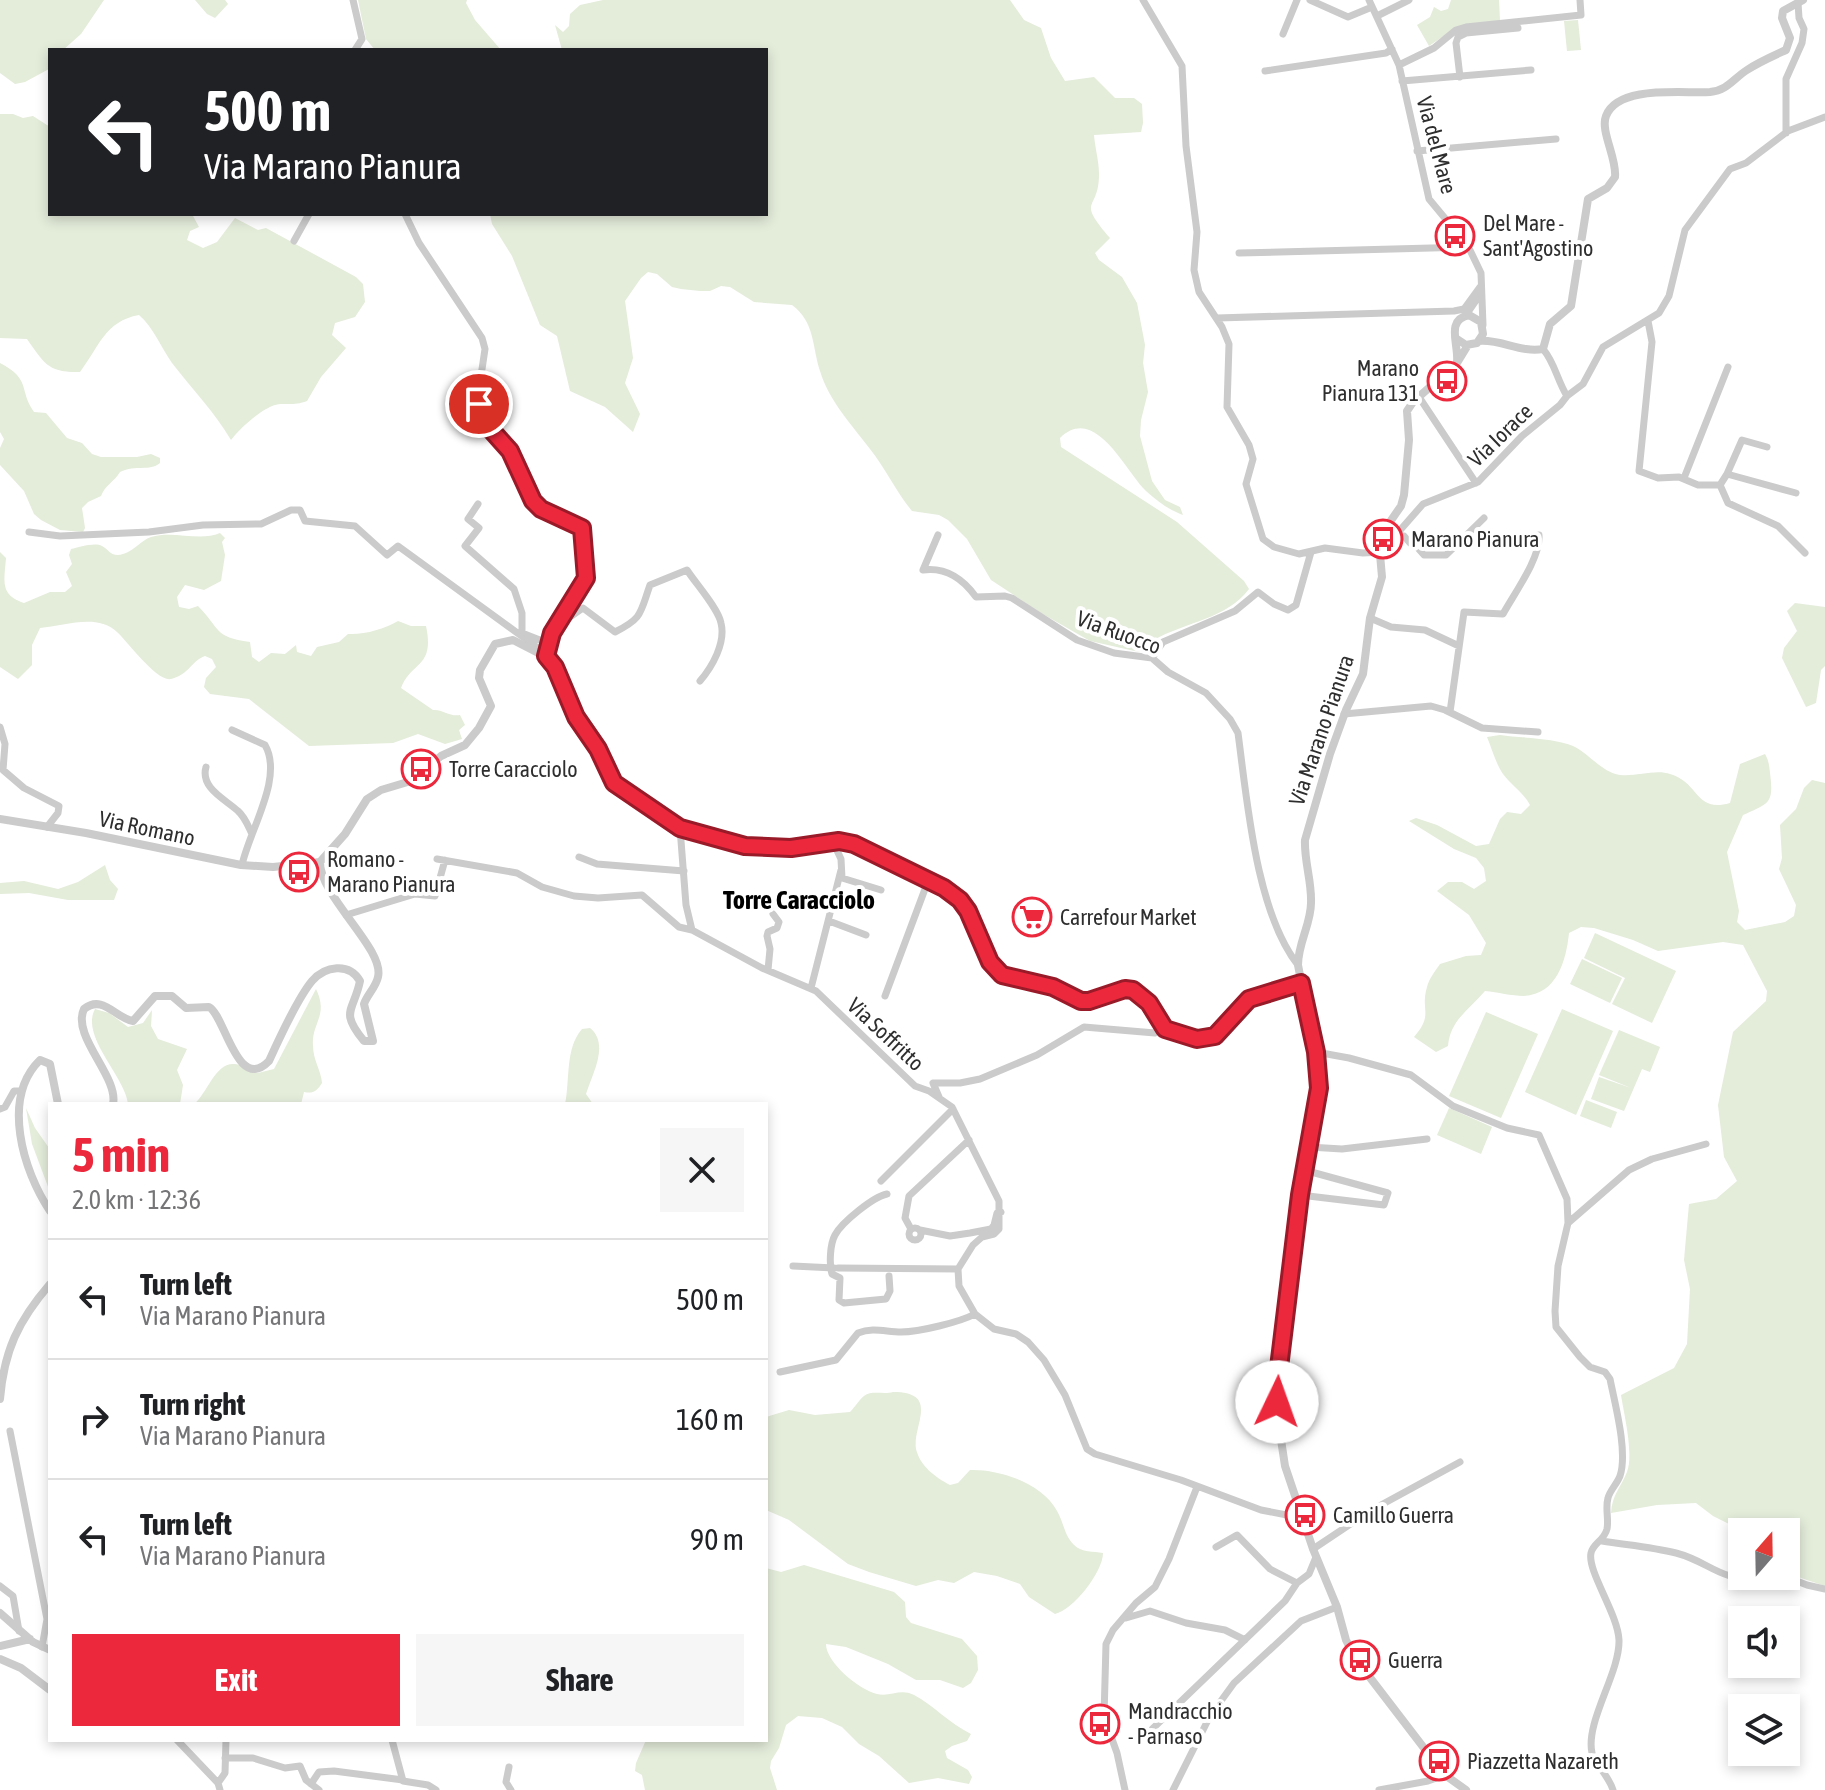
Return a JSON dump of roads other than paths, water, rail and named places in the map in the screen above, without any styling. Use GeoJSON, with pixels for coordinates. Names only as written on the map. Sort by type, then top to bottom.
{"type":"FeatureCollection","features":[{"type":"Feature","properties":{"kind":"street"},"geometry":{"type":"LineString","coordinates":[[353,0],[362,39],[356,48]]}},
{"type":"Feature","properties":{"kind":"street"},"geometry":{"type":"LineString","coordinates":[[1143,0],[1182,66],[1184,132],[1197,232],[1194,270],[1199,292],[1217,318],[1229,344],[1227,407],[1249,445],[1253,459],[1246,484],[1263,539],[1274,547],[1299,554],[1325,548],[1381,552]]}},
{"type":"Feature","properties":{"kind":"street"},"geometry":{"type":"LineString","coordinates":[[1283,34],[1297,0]]}},
{"type":"Feature","properties":{"kind":"street"},"geometry":{"type":"LineString","coordinates":[[1310,0],[1348,17],[1371,4]]}},
{"type":"Feature","properties":{"kind":"street"},"geometry":{"type":"LineString","coordinates":[[1377,16],[1409,0]]}},
{"type":"Feature","properties":{"kind":"street"},"geometry":{"type":"LineString","coordinates":[[1399,65],[1434,48],[1456,30],[1466,27],[1581,15],[1580,0]]}},
{"type":"Feature","properties":{"kind":"street"},"geometry":{"type":"LineString","coordinates":[[1786,133],[1786,79],[1802,43],[1804,29],[1799,18],[1800,1]]}},
{"type":"Feature","properties":{"kind":"street"},"geometry":{"type":"LineString","coordinates":[[1543,349],[1550,324],[1571,306],[1588,199],[1607,188],[1615,177],[1606,132],[1607,112],[1627,99],[1652,91],[1710,92],[1726,88],[1745,71],[1786,50],[1790,38],[1782,18],[1783,11],[1800,1]]}},
{"type":"Feature","properties":{"kind":"street","name":"Via del Mare"},"geometry":{"type":"LineString","coordinates":[[1371,4],[1399,65],[1429,199],[1469,247],[1481,273],[1483,326]]}},
{"type":"Feature","properties":{"kind":"street"},"geometry":{"type":"LineString","coordinates":[[1460,77],[1458,37],[1466,33],[1518,28]]}},
{"type":"Feature","properties":{"kind":"street"},"geometry":{"type":"LineString","coordinates":[[1265,71],[1386,53],[1392,49]]}},
{"type":"Feature","properties":{"kind":"street"},"geometry":{"type":"LineString","coordinates":[[1402,81],[1531,70]]}},
{"type":"Feature","properties":{"kind":"street"},"geometry":{"type":"LineString","coordinates":[[1720,485],[1698,485],[1684,478],[1658,478],[1639,471],[1652,342],[1648,321],[1659,313],[1665,303],[1685,230],[1730,169],[1746,163],[1786,133],[1825,117]]}},
{"type":"Feature","properties":{"kind":"street"},"geometry":{"type":"LineString","coordinates":[[1417,151],[1556,139]]}},
{"type":"Feature","properties":{"kind":"street"},"geometry":{"type":"LineString","coordinates":[[294,241],[308,216]]}},
{"type":"Feature","properties":{"kind":"street"},"geometry":{"type":"LineString","coordinates":[[405,216],[482,338],[485,349],[479,404],[486,424],[510,451],[533,501],[541,509],[582,528],[586,578],[552,633],[544,655]]}},
{"type":"Feature","properties":{"kind":"street"},"geometry":{"type":"LineString","coordinates":[[1239,253],[1469,247]]}},
{"type":"Feature","properties":{"kind":"street"},"geometry":{"type":"LineString","coordinates":[[1217,318],[1454,311],[1464,309],[1482,288]]}},
{"type":"Feature","properties":{"kind":"street"},"geometry":{"type":"LineString","coordinates":[[1457,363],[1454,326],[1476,303],[1482,288]]}},
{"type":"Feature","properties":{"kind":"street"},"geometry":{"type":"LineString","coordinates":[[1466,315],[1476,317],[1495,340]]}},
{"type":"Feature","properties":{"kind":"street","name":"Via Iorace"},"geometry":{"type":"LineString","coordinates":[[1381,552],[1423,504],[1476,483],[1522,436],[1583,384],[1603,347],[1632,327],[1648,321]]}},
{"type":"Feature","properties":{"kind":"street"},"geometry":{"type":"LineString","coordinates":[[1479,341],[1483,326]]}},
{"type":"Feature","properties":{"kind":"street"},"geometry":{"type":"LineString","coordinates":[[1457,339],[1468,345]]}},
{"type":"Feature","properties":{"kind":"street"},"geometry":{"type":"LineString","coordinates":[[1476,483],[1419,397],[1457,363],[1468,345],[1495,340],[1533,350],[1543,349]]}},
{"type":"Feature","properties":{"kind":"street"},"geometry":{"type":"LineString","coordinates":[[1543,349],[1567,396]]}},
{"type":"Feature","properties":{"kind":"street"},"geometry":{"type":"LineString","coordinates":[[1684,478],[1728,367]]}},
{"type":"Feature","properties":{"kind":"street","name":"Via Marano Pianura"},"geometry":{"type":"LineString","coordinates":[[1419,397],[1407,411],[1409,440],[1401,506],[1379,543],[1382,577],[1370,618],[1363,674],[1344,714],[1305,840],[1311,901],[1298,951],[1298,965],[1316,1052],[1319,1088],[1300,1195],[1277,1384],[1278,1420],[1285,1466],[1355,1658],[1445,1775],[1456,1786],[1466,1790]]}},
{"type":"Feature","properties":{"kind":"street"},"geometry":{"type":"LineString","coordinates":[[1720,485],[1742,440],[1767,447]]}},
{"type":"Feature","properties":{"kind":"street"},"geometry":{"type":"LineString","coordinates":[[1727,474],[1796,493]]}},
{"type":"Feature","properties":{"kind":"street"},"geometry":{"type":"LineString","coordinates":[[1720,485],[1728,503],[1778,526],[1805,553]]}},
{"type":"Feature","properties":{"kind":"street"},"geometry":{"type":"LineString","coordinates":[[478,504],[468,519],[479,528],[478,532],[465,546],[514,589],[522,613],[522,633],[550,644]]}},
{"type":"Feature","properties":{"kind":"street"},"geometry":{"type":"LineString","coordinates":[[29,532],[60,536],[149,532],[203,525],[261,524],[291,510],[300,510],[305,521],[355,526],[387,555],[398,546],[538,648],[555,667],[576,717],[598,749],[614,783],[680,828],[745,846],[776,849],[833,842],[854,844],[944,888],[966,906],[990,962],[1002,975],[1053,987],[1081,1001],[1125,989],[1133,990],[1149,1003],[1165,1029]]}},
{"type":"Feature","properties":{"kind":"street"},"geometry":{"type":"LineString","coordinates":[[1391,540],[1404,536],[1424,555],[1446,555],[1484,518]]}},
{"type":"Feature","properties":{"kind":"street","name":"Via Ruocco"},"geometry":{"type":"LineString","coordinates":[[938,535],[923,570],[954,574],[976,597],[1012,598],[1077,640],[1114,653],[1152,658],[1168,672],[1206,693],[1230,719],[1238,733],[1255,855],[1280,934],[1287,951],[1298,965]]}},
{"type":"Feature","properties":{"kind":"street"},"geometry":{"type":"LineString","coordinates":[[1450,712],[1464,612],[1503,614],[1536,555],[1539,535]]}},
{"type":"Feature","properties":{"kind":"street"},"geometry":{"type":"LineString","coordinates":[[1152,658],[1163,642],[1235,611],[1258,592],[1288,610],[1296,605],[1311,552]]}},
{"type":"Feature","properties":{"kind":"street"},"geometry":{"type":"LineString","coordinates":[[559,621],[563,622],[583,608],[615,632],[639,617],[650,585],[687,570],[721,621],[722,632],[712,667],[700,681]]}},
{"type":"Feature","properties":{"kind":"street"},"geometry":{"type":"LineString","coordinates":[[1370,618],[1391,627],[1425,630],[1459,646]]}},
{"type":"Feature","properties":{"kind":"street"},"geometry":{"type":"LineString","coordinates":[[113,1102],[111,1082],[92,1053],[81,1019],[84,1009],[94,1003],[133,1021],[155,996],[172,996],[186,1008],[209,1007],[216,1010],[235,1055],[255,1068],[269,1061],[311,982],[329,969],[344,968],[360,981],[350,1006],[350,1018],[364,1041],[373,1041],[364,1004],[376,982],[378,966],[327,885],[320,862],[345,834],[367,799],[381,790],[411,781],[441,756],[465,745],[473,736],[491,706],[479,678],[480,670],[495,644],[513,640],[544,655]]}},
{"type":"Feature","properties":{"kind":"street"},"geometry":{"type":"LineString","coordinates":[[1344,714],[1431,706],[1482,728],[1538,732]]}},
{"type":"Feature","properties":{"kind":"street"},"geometry":{"type":"LineString","coordinates":[[0,727],[5,750],[3,770],[24,788],[59,806],[58,813],[47,827]]}},
{"type":"Feature","properties":{"kind":"street"},"geometry":{"type":"LineString","coordinates":[[232,730],[265,745],[270,756],[271,779],[242,865]]}},
{"type":"Feature","properties":{"kind":"street"},"geometry":{"type":"LineString","coordinates":[[206,767],[206,781],[222,801],[238,811],[252,834]]}},
{"type":"Feature","properties":{"kind":"street","name":"Via Romano"},"geometry":{"type":"LineString","coordinates":[[0,819],[242,865],[286,866],[320,862]]}},
{"type":"Feature","properties":{"kind":"street"},"geometry":{"type":"LineString","coordinates":[[680,828],[686,905],[692,930]]}},
{"type":"Feature","properties":{"kind":"street"},"geometry":{"type":"LineString","coordinates":[[833,842],[841,859],[842,878],[881,890]]}},
{"type":"Feature","properties":{"kind":"street"},"geometry":{"type":"LineString","coordinates":[[579,857],[597,864],[684,871]]}},
{"type":"Feature","properties":{"kind":"street","name":"Via Soffritto"},"geometry":{"type":"LineString","coordinates":[[346,915],[415,894],[435,896],[441,860],[517,873],[542,887],[574,896],[642,895],[679,927],[692,930],[768,970],[811,988],[915,1086],[953,1109],[995,1191],[1001,1212]]}},
{"type":"Feature","properties":{"kind":"street"},"geometry":{"type":"LineString","coordinates":[[811,988],[841,870]]}},
{"type":"Feature","properties":{"kind":"street"},"geometry":{"type":"LineString","coordinates":[[885,996],[928,881]]}},
{"type":"Feature","properties":{"kind":"street"},"geometry":{"type":"LineString","coordinates":[[768,970],[770,949],[767,936],[779,922],[773,914]]}},
{"type":"Feature","properties":{"kind":"street"},"geometry":{"type":"LineString","coordinates":[[829,921],[866,935]]}},
{"type":"Feature","properties":{"kind":"street"},"geometry":{"type":"LineString","coordinates":[[941,1099],[933,1083],[980,1079],[1037,1055],[1084,1027],[1155,1033],[1165,1029],[1197,1039],[1215,1036],[1249,999],[1301,983]]}},
{"type":"Feature","properties":{"kind":"street"},"geometry":{"type":"LineString","coordinates":[[1316,1052],[1411,1075],[1453,1106],[1507,1128],[1539,1135],[1567,1199],[1568,1223],[1558,1266],[1556,1327],[1590,1367],[1605,1372],[1610,1379],[1621,1452],[1620,1475],[1608,1498],[1608,1522],[1602,1541],[1592,1548],[1590,1556],[1609,1603],[1619,1644],[1595,1728],[1592,1750],[1613,1790]]}},
{"type":"Feature","properties":{"kind":"street"},"geometry":{"type":"LineString","coordinates":[[48,1207],[28,1162],[19,1115],[21,1091],[40,1060],[50,1064],[58,1102]]}},
{"type":"Feature","properties":{"kind":"street"},"geometry":{"type":"LineString","coordinates":[[0,1109],[5,1107],[14,1091],[21,1091]]}},
{"type":"Feature","properties":{"kind":"street"},"geometry":{"type":"LineString","coordinates":[[881,1181],[953,1109]]}},
{"type":"Feature","properties":{"kind":"street"},"geometry":{"type":"LineString","coordinates":[[1309,1147],[1342,1149],[1427,1139]]}},
{"type":"Feature","properties":{"kind":"street"},"geometry":{"type":"LineString","coordinates":[[969,1140],[909,1196],[905,1220],[916,1230],[958,1236],[991,1229],[997,1213],[1001,1212]]}},
{"type":"Feature","properties":{"kind":"street"},"geometry":{"type":"LineString","coordinates":[[1568,1223],[1629,1170],[1652,1159],[1706,1144]]}},
{"type":"Feature","properties":{"kind":"street"},"geometry":{"type":"LineString","coordinates":[[1300,1195],[1384,1205],[1388,1193],[1304,1170]]}},
{"type":"Feature","properties":{"kind":"street"},"geometry":{"type":"LineString","coordinates":[[887,1194],[873,1199],[834,1236],[832,1274],[840,1278],[839,1300],[844,1303],[886,1299],[890,1291],[889,1276]]}},
{"type":"Feature","properties":{"kind":"street"},"geometry":{"type":"LineString","coordinates":[[1001,1212],[999,1229],[977,1240],[958,1269],[959,1286],[975,1314],[994,1329],[1016,1334],[1044,1360],[1065,1395],[1087,1449],[1261,1510],[1302,1518]]}},
{"type":"Feature","properties":{"kind":"street"},"geometry":{"type":"LineString","coordinates":[[793,1266],[958,1269]]}},
{"type":"Feature","properties":{"kind":"street"},"geometry":{"type":"LineString","coordinates":[[0,1399],[9,1348],[27,1313],[48,1287]]}},
{"type":"Feature","properties":{"kind":"street"},"geometry":{"type":"LineString","coordinates":[[780,1372],[836,1360],[862,1331],[910,1331],[975,1314]]}},
{"type":"Feature","properties":{"kind":"street"},"geometry":{"type":"LineString","coordinates":[[0,1613],[19,1631],[46,1648],[47,1619],[10,1431]]}},
{"type":"Feature","properties":{"kind":"street"},"geometry":{"type":"LineString","coordinates":[[1146,1735],[1285,1601],[1297,1583],[1309,1574],[1315,1553],[1370,1511],[1460,1462]]}},
{"type":"Feature","properties":{"kind":"street"},"geometry":{"type":"LineString","coordinates":[[1125,1790],[1121,1766],[1104,1717],[1106,1644],[1120,1621],[1155,1587],[1197,1487]]}},
{"type":"Feature","properties":{"kind":"street"},"geometry":{"type":"LineString","coordinates":[[1216,1547],[1237,1535],[1270,1569],[1297,1583]]}},
{"type":"Feature","properties":{"kind":"street"},"geometry":{"type":"LineString","coordinates":[[1602,1541],[1695,1558],[1728,1576]]}},
{"type":"Feature","properties":{"kind":"street"},"geometry":{"type":"LineString","coordinates":[[1800,1581],[1825,1589]]}},
{"type":"Feature","properties":{"kind":"street"},"geometry":{"type":"LineString","coordinates":[[0,1586],[13,1596],[19,1631]]}},
{"type":"Feature","properties":{"kind":"street"},"geometry":{"type":"LineString","coordinates":[[1173,1790],[1210,1716],[1227,1690],[1301,1621],[1337,1607]]}},
{"type":"Feature","properties":{"kind":"street"},"geometry":{"type":"LineString","coordinates":[[1120,1621],[1150,1611],[1186,1623],[1225,1630],[1245,1640]]}},
{"type":"Feature","properties":{"kind":"street"},"geometry":{"type":"LineString","coordinates":[[0,1646],[30,1639]]}},
{"type":"Feature","properties":{"kind":"street"},"geometry":{"type":"LineString","coordinates":[[0,1659],[21,1668],[48,1688]]}},
{"type":"Feature","properties":{"kind":"street"},"geometry":{"type":"LineString","coordinates":[[179,1742],[219,1787],[225,1773],[226,1742]]}},
{"type":"Feature","properties":{"kind":"street"},"geometry":{"type":"LineString","coordinates":[[393,1742],[403,1780]]}},
{"type":"Feature","properties":{"kind":"street"},"geometry":{"type":"LineString","coordinates":[[225,1758],[253,1758],[280,1767],[300,1766],[311,1784],[319,1790]]}},
{"type":"Feature","properties":{"kind":"street"},"geometry":{"type":"LineString","coordinates":[[509,1767],[506,1782],[511,1790]]}},
{"type":"Feature","properties":{"kind":"street"},"geometry":{"type":"LineString","coordinates":[[311,1784],[319,1772],[334,1771],[403,1780],[428,1785],[436,1790]]}},
{"type":"Feature","properties":{"kind":"street"},"geometry":{"type":"LineString","coordinates":[[1379,1790],[1445,1775]]}},
{"type":"Feature","properties":{"kind":"place","name":"Del Mare - Sant'Agostino"},"geometry":{"type":"Point","coordinates":[1455,236]}},
{"type":"Feature","properties":{"kind":"place","name":"Marano Pianura 131"},"geometry":{"type":"Point","coordinates":[1447,381]}},
{"type":"Feature","properties":{"kind":"place","name":"Marano Pianura"},"geometry":{"type":"Point","coordinates":[1383,539]}},
{"type":"Feature","properties":{"kind":"place","name":"Torre Caracciolo"},"geometry":{"type":"Point","coordinates":[421,769]}},
{"type":"Feature","properties":{"kind":"place","name":"Romano - Marano Pianura"},"geometry":{"type":"Point","coordinates":[299,872]}},
{"type":"Feature","properties":{"kind":"place","name":"Carrefour Market"},"geometry":{"type":"Point","coordinates":[1032,917]}},
{"type":"Feature","properties":{"kind":"place","name":"Camillo Guerra"},"geometry":{"type":"Point","coordinates":[1305,1515]}},
{"type":"Feature","properties":{"kind":"place","name":"Guerra"},"geometry":{"type":"Point","coordinates":[1360,1660]}},
{"type":"Feature","properties":{"kind":"place","name":"Mandracchio - Parnaso"},"geometry":{"type":"Point","coordinates":[1100,1724]}},
{"type":"Feature","properties":{"kind":"place","name":"Piazzetta Nazareth"},"geometry":{"type":"Point","coordinates":[1439,1761]}},
{"type":"Feature","properties":{"kind":"district","name":"Torre Caracciolo"},"geometry":{"type":"Point","coordinates":[799,900]}}]}
